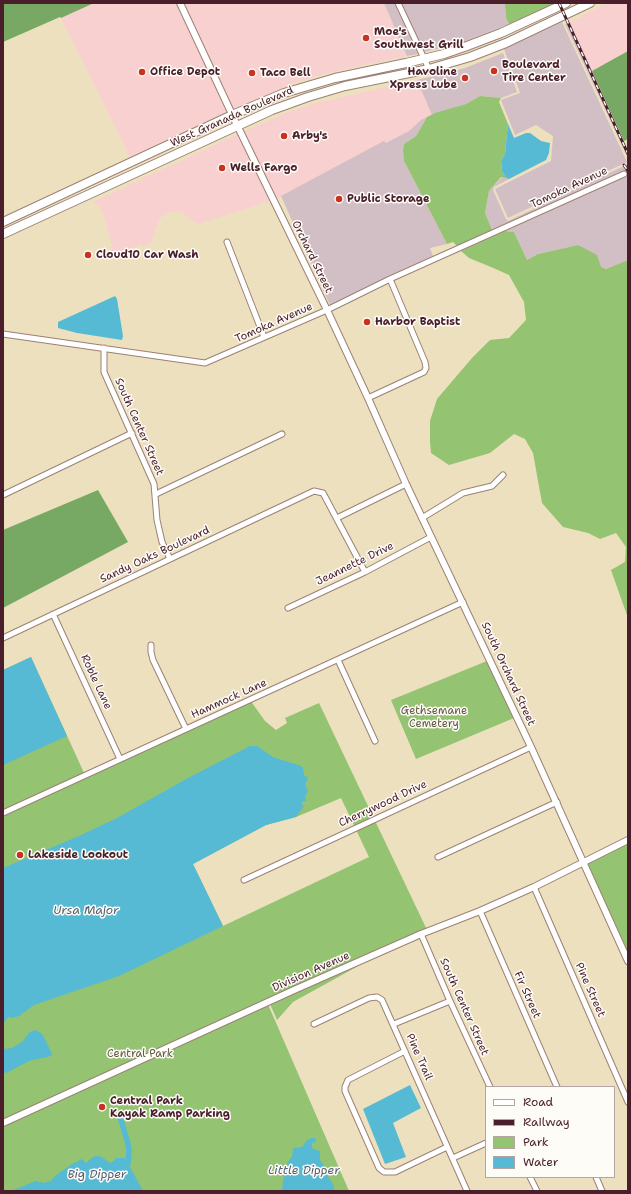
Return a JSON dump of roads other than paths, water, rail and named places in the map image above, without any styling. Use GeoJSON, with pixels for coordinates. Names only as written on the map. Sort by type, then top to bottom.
{"type":"FeatureCollection","features":[{"type":"Feature","properties":{"kind":"main road","name":"West Granada Boulevard"},"geometry":{"type":"LineString","coordinates":[[3,222],[232,115],[284,93],[348,74],[424,59],[472,45],[566,3]]}},
{"type":"Feature","properties":{"kind":"main road","name":"West Granada Boulevard"},"geometry":{"type":"LineString","coordinates":[[3,234],[283,105],[329,90],[429,69],[476,55],[590,3]]}},
{"type":"Feature","properties":{"kind":"main road"},"geometry":{"type":"LineString","coordinates":[[329,90],[333,83],[348,74]]}},
{"type":"Feature","properties":{"kind":"street","name":"Orchard Street"},"geometry":{"type":"LineString","coordinates":[[180,3],[237,126],[327,310],[368,398]]}},
{"type":"Feature","properties":{"kind":"street"},"geometry":{"type":"LineString","coordinates":[[398,3],[429,69]]}},
{"type":"Feature","properties":{"kind":"street"},"geometry":{"type":"LineString","coordinates":[[517,26],[522,35]]}},
{"type":"Feature","properties":{"kind":"street","name":"Tomoka Avenue"},"geometry":{"type":"LineString","coordinates":[[3,334],[205,363],[327,310],[390,279],[624,174]]}},
{"type":"Feature","properties":{"kind":"street"},"geometry":{"type":"LineString","coordinates":[[79,187],[84,196]]}},
{"type":"Feature","properties":{"kind":"street"},"geometry":{"type":"LineString","coordinates":[[227,242],[264,337]]}},
{"type":"Feature","properties":{"kind":"street"},"geometry":{"type":"LineString","coordinates":[[368,398],[424,372],[426,368],[425,362],[390,279]]}},
{"type":"Feature","properties":{"kind":"street","name":"South Center Street"},"geometry":{"type":"LineString","coordinates":[[104,348],[104,372],[154,484],[156,494],[156,520],[162,542],[170,559]]}},
{"type":"Feature","properties":{"kind":"street","name":"South Orchard Street"},"geometry":{"type":"LineString","coordinates":[[368,398],[406,484],[557,802],[628,961]]}},
{"type":"Feature","properties":{"kind":"street"},"geometry":{"type":"LineString","coordinates":[[3,495],[132,433]]}},
{"type":"Feature","properties":{"kind":"street"},"geometry":{"type":"LineString","coordinates":[[156,494],[282,434]]}},
{"type":"Feature","properties":{"kind":"street"},"geometry":{"type":"LineString","coordinates":[[422,518],[463,493],[492,486],[503,475]]}},
{"type":"Feature","properties":{"kind":"street"},"geometry":{"type":"LineString","coordinates":[[365,572],[337,518],[406,484]]}},
{"type":"Feature","properties":{"kind":"street","name":"Sandy Oaks Boulevard"},"geometry":{"type":"LineString","coordinates":[[3,638],[314,491],[323,493],[337,518]]}},
{"type":"Feature","properties":{"kind":"street","name":"Jeannette Drive"},"geometry":{"type":"LineString","coordinates":[[288,608],[365,572],[431,537]]}},
{"type":"Feature","properties":{"kind":"street","name":"Hammock Lane"},"geometry":{"type":"LineString","coordinates":[[3,813],[463,602]]}},
{"type":"Feature","properties":{"kind":"street","name":"Roble Lane"},"geometry":{"type":"LineString","coordinates":[[53,614],[120,759]]}},
{"type":"Feature","properties":{"kind":"street"},"geometry":{"type":"LineString","coordinates":[[150,644],[153,660],[186,729]]}},
{"type":"Feature","properties":{"kind":"street"},"geometry":{"type":"LineString","coordinates":[[338,660],[376,741]]}},
{"type":"Feature","properties":{"kind":"street","name":"Cherrywood Drive"},"geometry":{"type":"LineString","coordinates":[[244,880],[531,747]]}},
{"type":"Feature","properties":{"kind":"street"},"geometry":{"type":"LineString","coordinates":[[438,857],[557,802]]}},
{"type":"Feature","properties":{"kind":"street","name":"Division Avenue"},"geometry":{"type":"LineString","coordinates":[[3,1123],[421,934],[480,912],[628,840]]}},
{"type":"Feature","properties":{"kind":"street","name":"Pine Street"},"geometry":{"type":"LineString","coordinates":[[534,887],[628,1102]]}},
{"type":"Feature","properties":{"kind":"street","name":"Fir Street"},"geometry":{"type":"LineString","coordinates":[[480,912],[557,1086]]}},
{"type":"Feature","properties":{"kind":"street","name":"South Center Street"},"geometry":{"type":"LineString","coordinates":[[421,934],[490,1086]]}},
{"type":"Feature","properties":{"kind":"street","name":"Pine Trail"},"geometry":{"type":"LineString","coordinates":[[314,1024],[369,998],[377,997],[382,1000],[394,1024],[467,1191]]}},
{"type":"Feature","properties":{"kind":"street"},"geometry":{"type":"LineString","coordinates":[[394,1024],[450,1001]]}},
{"type":"Feature","properties":{"kind":"street"},"geometry":{"type":"LineString","coordinates":[[405,1051],[348,1080],[345,1087],[379,1168],[384,1172],[395,1172],[447,1146]]}},
{"type":"Feature","properties":{"kind":"street"},"geometry":{"type":"LineString","coordinates":[[453,1158],[485,1143]]}},
{"type":"Feature","properties":{"kind":"street"},"geometry":{"type":"LineString","coordinates":[[530,1178],[536,1191]]}},
{"type":"Feature","properties":{"kind":"street"},"geometry":{"type":"LineString","coordinates":[[596,1178],[602,1191]]}},
{"type":"Feature","properties":{"kind":"water"},"geometry":{"type":"Polygon","coordinates":[[[508,124],[514,138],[530,133],[541,141],[550,143],[549,153],[546,160],[509,179],[506,178],[502,171],[501,161],[505,154],[508,124]]]}},
{"type":"Feature","properties":{"kind":"water"},"geometry":{"type":"Polygon","coordinates":[[[115,296],[117,299],[123,336],[122,340],[77,333],[58,328],[58,322],[115,296]]]}},
{"type":"Feature","properties":{"kind":"water"},"geometry":{"type":"Polygon","coordinates":[[[31,657],[67,736],[3,765],[3,670],[31,657]]]}},
{"type":"Feature","properties":{"kind":"water","name":"Ursa Major"},"geometry":{"type":"Polygon","coordinates":[[[250,746],[257,746],[273,757],[301,766],[303,768],[304,775],[308,778],[305,784],[308,792],[305,795],[306,801],[301,804],[304,806],[296,817],[266,825],[193,864],[223,926],[119,976],[34,1005],[19,1016],[13,1018],[8,1017],[3,1024],[3,868],[79,836],[117,818],[188,778],[250,746]]]}},
{"type":"Feature","properties":{"kind":"water"},"geometry":{"type":"Polygon","coordinates":[[[35,1030],[43,1035],[52,1054],[51,1056],[29,1061],[8,1072],[3,1072],[3,1049],[12,1048],[22,1042],[30,1032],[35,1030]]]}},
{"type":"Feature","properties":{"kind":"water"},"geometry":{"type":"Polygon","coordinates":[[[410,1085],[421,1108],[393,1123],[406,1157],[385,1164],[363,1109],[410,1085]]]}},
{"type":"Feature","properties":{"kind":"water","name":"Little Dipper"},"geometry":{"type":"Polygon","coordinates":[[[311,1138],[315,1138],[316,1142],[312,1143],[312,1148],[320,1151],[320,1160],[326,1168],[326,1173],[334,1186],[334,1191],[282,1191],[287,1163],[292,1157],[293,1149],[303,1146],[306,1141],[311,1138]]]}},
{"type":"Feature","properties":{"kind":"water","name":"Big Dipper"},"geometry":{"type":"Polygon","coordinates":[[[93,1157],[102,1157],[110,1163],[116,1158],[125,1158],[143,1191],[11,1191],[36,1181],[43,1183],[51,1181],[55,1176],[72,1164],[82,1159],[86,1163],[93,1157]]]}},
{"type":"Feature","properties":{"kind":"waterway"},"geometry":{"type":"LineString","coordinates":[[120,1117],[128,1144],[128,1164]]}},
{"type":"Feature","properties":{"kind":"railway"},"geometry":{"type":"LineString","coordinates":[[559,3],[628,154]]}},
{"type":"Feature","properties":{"kind":"railway"},"geometry":{"type":"LineString","coordinates":[[624,165],[628,171]]}},
{"type":"Feature","properties":{"kind":"place","name":"Moe's Southwest Grill"},"geometry":{"type":"Point","coordinates":[366,38]}},
{"type":"Feature","properties":{"kind":"place","name":"Boulevard Tire Center"},"geometry":{"type":"Point","coordinates":[494,71]}},
{"type":"Feature","properties":{"kind":"place","name":"Office Depot"},"geometry":{"type":"Point","coordinates":[142,72]}},
{"type":"Feature","properties":{"kind":"place","name":"Taco Bell"},"geometry":{"type":"Point","coordinates":[252,73]}},
{"type":"Feature","properties":{"kind":"place","name":"Havoline Xpress Lube"},"geometry":{"type":"Point","coordinates":[465,78]}},
{"type":"Feature","properties":{"kind":"place","name":"Arby's"},"geometry":{"type":"Point","coordinates":[284,136]}},
{"type":"Feature","properties":{"kind":"place","name":"Wells Fargo"},"geometry":{"type":"Point","coordinates":[222,168]}},
{"type":"Feature","properties":{"kind":"place","name":"Public Storage"},"geometry":{"type":"Point","coordinates":[339,199]}},
{"type":"Feature","properties":{"kind":"place","name":"Cloud10 Car Wash"},"geometry":{"type":"Point","coordinates":[88,255]}},
{"type":"Feature","properties":{"kind":"place","name":"Harbor Baptist"},"geometry":{"type":"Point","coordinates":[367,322]}},
{"type":"Feature","properties":{"kind":"place","name":"Lakeside Lookout"},"geometry":{"type":"Point","coordinates":[20,855]}},
{"type":"Feature","properties":{"kind":"place","name":"Central Park Kayak Ramp Parking"},"geometry":{"type":"Point","coordinates":[102,1107]}},
{"type":"Feature","properties":{"kind":"park label","name":"Gethsemane Cemetery"},"geometry":{"type":"Point","coordinates":[434,717]}},
{"type":"Feature","properties":{"kind":"park label","name":"Central Park"},"geometry":{"type":"Point","coordinates":[140,1054]}}]}
